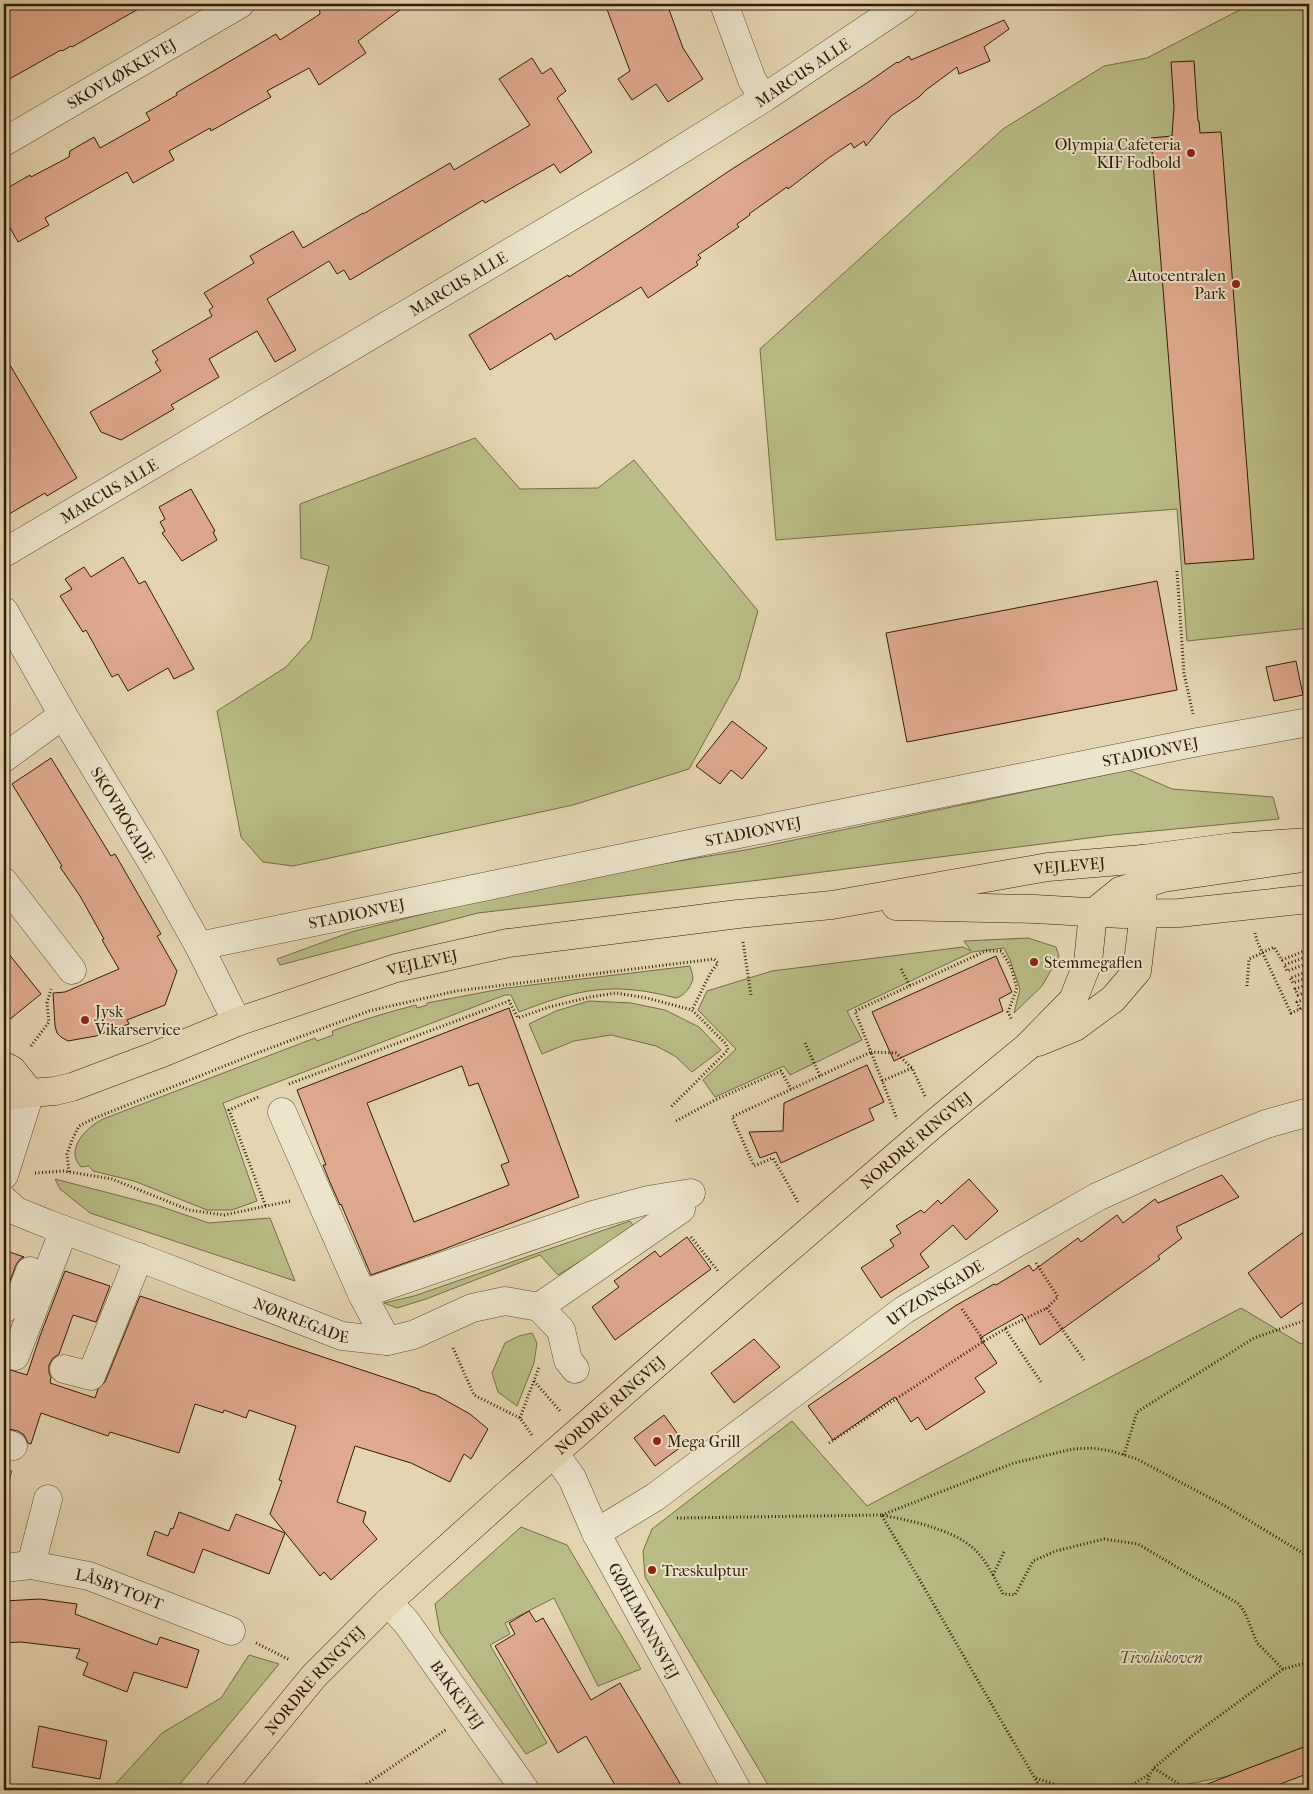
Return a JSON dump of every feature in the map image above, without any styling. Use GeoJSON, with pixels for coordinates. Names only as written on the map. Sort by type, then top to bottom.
{"type":"FeatureCollection","features":[{"type":"Feature","properties":{"kind":"main road","name":"VEJLEVEJ"},"geometry":{"type":"LineString","coordinates":[[17,1095],[56,1091],[72,1087],[237,1022],[396,968],[499,945],[738,914],[832,905],[1048,867],[1143,871],[1233,847],[1309,842]]}},
{"type":"Feature","properties":{"kind":"main road"},"geometry":{"type":"LineString","coordinates":[[1093,913],[1143,871],[1163,878],[1309,856]]}},
{"type":"Feature","properties":{"kind":"main road","name":"NORDRE RINGVEJ"},"geometry":{"type":"LineString","coordinates":[[1028,1047],[1075,1027],[1114,999],[1137,971],[1141,951],[1143,871]]}},
{"type":"Feature","properties":{"kind":"main road","name":"VEJLEVEJ"},"geometry":{"type":"LineString","coordinates":[[832,905],[1179,914],[1309,899]]}},
{"type":"Feature","properties":{"kind":"main road","name":"NORDRE RINGVEJ"},"geometry":{"type":"LineString","coordinates":[[220,1790],[314,1676],[388,1602],[554,1453],[736,1294],[908,1145],[1028,1047],[1073,1000],[1088,962],[1093,913]]}},
{"type":"Feature","properties":{"kind":"main road"},"geometry":{"type":"LineString","coordinates":[[4,1066],[12,1070],[17,1095]]}},
{"type":"Feature","properties":{"kind":"street","name":"SKOVLØKKEVEJ"},"geometry":{"type":"LineString","coordinates":[[4,142],[240,4]]}},
{"type":"Feature","properties":{"kind":"street"},"geometry":{"type":"LineString","coordinates":[[724,4],[752,80],[764,98]]}},
{"type":"Feature","properties":{"kind":"street","name":"MARCUS ALLE"},"geometry":{"type":"LineString","coordinates":[[4,553],[626,184],[764,98],[904,4]]}},
{"type":"Feature","properties":{"kind":"street","name":"SKOVBOGADE"},"geometry":{"type":"LineString","coordinates":[[4,610],[63,715],[153,864],[199,946],[237,1022]]}},
{"type":"Feature","properties":{"kind":"street"},"geometry":{"type":"LineString","coordinates":[[4,758],[63,715]]}},
{"type":"Feature","properties":{"kind":"street","name":"STADIONVEJ"},"geometry":{"type":"LineString","coordinates":[[199,946],[496,883],[1198,742],[1309,722]]}},
{"type":"Feature","properties":{"kind":"street"},"geometry":{"type":"LineString","coordinates":[[4,882],[72,970]]}},
{"type":"Feature","properties":{"kind":"street"},"geometry":{"type":"LineString","coordinates":[[4,1175],[17,1095]]}},
{"type":"Feature","properties":{"kind":"street"},"geometry":{"type":"LineString","coordinates":[[282,1112],[362,1294],[387,1341]]}},
{"type":"Feature","properties":{"kind":"street","name":"UTZONSGADE"},"geometry":{"type":"LineString","coordinates":[[596,1533],[655,1497],[904,1310],[1020,1240],[1097,1197],[1190,1155],[1266,1124],[1309,1112]]}},
{"type":"Feature","properties":{"kind":"street","name":"NØRREGADE"},"geometry":{"type":"LineString","coordinates":[[4,1200],[16,1211],[342,1336],[387,1341],[413,1335],[472,1308],[505,1301],[539,1307]]}},
{"type":"Feature","properties":{"kind":"street"},"geometry":{"type":"LineString","coordinates":[[362,1294],[593,1215],[648,1200],[687,1212]]}},
{"type":"Feature","properties":{"kind":"street"},"geometry":{"type":"LineString","coordinates":[[575,1369],[568,1360],[561,1330],[539,1307],[687,1212]]}},
{"type":"Feature","properties":{"kind":"street"},"geometry":{"type":"LineString","coordinates":[[4,1309],[8,1301],[18,1303],[56,1227]]}},
{"type":"Feature","properties":{"kind":"street"},"geometry":{"type":"LineString","coordinates":[[15,1356],[56,1227]]}},
{"type":"Feature","properties":{"kind":"street"},"geometry":{"type":"LineString","coordinates":[[64,1369],[91,1376],[139,1257]]}},
{"type":"Feature","properties":{"kind":"street","name":"GØHLMANNSVEJ"},"geometry":{"type":"LineString","coordinates":[[554,1453],[572,1478],[596,1533],[737,1790]]}},
{"type":"Feature","properties":{"kind":"street"},"geometry":{"type":"LineString","coordinates":[[31,1565],[48,1499]]}},
{"type":"Feature","properties":{"kind":"street","name":"LÅSBYTOFT"},"geometry":{"type":"LineString","coordinates":[[4,1568],[31,1565],[89,1576],[231,1631]]}},
{"type":"Feature","properties":{"kind":"street","name":"BAKKEVEJ"},"geometry":{"type":"LineString","coordinates":[[388,1602],[407,1623],[525,1790]]}},
{"type":"Feature","properties":{"kind":"path"},"geometry":{"type":"LineString","coordinates":[[1177,571],[1184,673],[1198,742]]}},
{"type":"Feature","properties":{"kind":"path"},"geometry":{"type":"LineString","coordinates":[[738,914],[751,995]]}},
{"type":"Feature","properties":{"kind":"path"},"geometry":{"type":"LineString","coordinates":[[1247,986],[1249,959],[1274,947],[1282,960],[1309,950]]}},
{"type":"Feature","properties":{"kind":"path"},"geometry":{"type":"LineString","coordinates":[[890,1102],[855,1011],[986,951],[1001,951],[1011,967],[1017,988],[1008,1012],[1012,1018]]}},
{"type":"Feature","properties":{"kind":"path"},"geometry":{"type":"LineString","coordinates":[[1309,956],[1284,965],[1287,971],[1309,963]]}},
{"type":"Feature","properties":{"kind":"path"},"geometry":{"type":"LineString","coordinates":[[69,1172],[67,1154],[79,1126],[258,1053],[369,1011],[456,991],[714,959],[718,963],[711,972],[692,1010]]}},
{"type":"Feature","properties":{"kind":"path"},"geometry":{"type":"LineString","coordinates":[[1266,962],[1291,1012],[1309,1005]]}},
{"type":"Feature","properties":{"kind":"path"},"geometry":{"type":"LineString","coordinates":[[901,969],[910,986]]}},
{"type":"Feature","properties":{"kind":"path"},"geometry":{"type":"LineString","coordinates":[[31,1046],[49,1022],[46,1003],[50,991],[72,970]]}},
{"type":"Feature","properties":{"kind":"path"},"geometry":{"type":"LineString","coordinates":[[1309,971],[1290,978],[1293,983],[1309,977]]}},
{"type":"Feature","properties":{"kind":"path"},"geometry":{"type":"LineString","coordinates":[[1309,984],[1295,989],[1298,995],[1309,991]]}},
{"type":"Feature","properties":{"kind":"path"},"geometry":{"type":"LineString","coordinates":[[286,1086],[509,1001],[518,1018],[549,1007],[590,997],[616,994],[647,998],[692,1010],[726,1044],[728,1050],[670,1108]]}},
{"type":"Feature","properties":{"kind":"path"},"geometry":{"type":"LineString","coordinates":[[1300,1009],[1297,1002],[1309,997]]}},
{"type":"Feature","properties":{"kind":"path"},"geometry":{"type":"LineString","coordinates":[[805,1043],[820,1076]]}},
{"type":"Feature","properties":{"kind":"path"},"geometry":{"type":"LineString","coordinates":[[796,1199],[773,1158],[754,1166],[732,1117],[871,1052],[896,1053],[912,1068],[882,1081]]}},
{"type":"Feature","properties":{"kind":"path"},"geometry":{"type":"LineString","coordinates":[[676,1121],[716,1100],[781,1071],[791,1090]]}},
{"type":"Feature","properties":{"kind":"path"},"geometry":{"type":"LineString","coordinates":[[261,1096],[229,1110],[266,1207]]}},
{"type":"Feature","properties":{"kind":"path"},"geometry":{"type":"LineString","coordinates":[[4,1175],[69,1172],[112,1179],[189,1210],[224,1215],[289,1202],[316,1190]]}},
{"type":"Feature","properties":{"kind":"path"},"geometry":{"type":"LineString","coordinates":[[687,1212],[715,1266]]}},
{"type":"Feature","properties":{"kind":"path"},"geometry":{"type":"LineString","coordinates":[[829,1443],[984,1340],[1048,1308],[1058,1297],[1020,1240]]}},
{"type":"Feature","properties":{"kind":"path"},"geometry":{"type":"LineString","coordinates":[[947,1284],[984,1340]]}},
{"type":"Feature","properties":{"kind":"path"},"geometry":{"type":"LineString","coordinates":[[1048,1308],[1084,1360]]}},
{"type":"Feature","properties":{"kind":"path"},"geometry":{"type":"LineString","coordinates":[[1124,1455],[1136,1412],[1254,1338],[1309,1319]]}},
{"type":"Feature","properties":{"kind":"path"},"geometry":{"type":"LineString","coordinates":[[436,1323],[448,1339],[474,1395],[520,1418],[540,1364]]}},
{"type":"Feature","properties":{"kind":"path"},"geometry":{"type":"LineString","coordinates":[[1005,1328],[1041,1382]]}},
{"type":"Feature","properties":{"kind":"path"},"geometry":{"type":"LineString","coordinates":[[534,1381],[579,1432]]}},
{"type":"Feature","properties":{"kind":"path"},"geometry":{"type":"LineString","coordinates":[[881,1515],[1014,1463],[1073,1449],[1092,1448],[1137,1459],[1227,1507],[1309,1557]]}},
{"type":"Feature","properties":{"kind":"path"},"geometry":{"type":"LineString","coordinates":[[881,1515],[1035,1778],[1045,1790]]}},
{"type":"Feature","properties":{"kind":"path"},"geometry":{"type":"LineString","coordinates":[[669,1518],[881,1515],[909,1520],[948,1533],[973,1548],[1003,1594],[1015,1595],[1033,1561],[1056,1551],[1104,1539],[1138,1544],[1238,1604],[1245,1612],[1257,1643],[1283,1669]]}},
{"type":"Feature","properties":{"kind":"path"},"geometry":{"type":"LineString","coordinates":[[992,1575],[1004,1552]]}},
{"type":"Feature","properties":{"kind":"path"},"geometry":{"type":"LineString","coordinates":[[231,1631],[282,1655],[314,1676]]}},
{"type":"Feature","properties":{"kind":"path"},"geometry":{"type":"LineString","coordinates":[[1145,1790],[1154,1768],[1192,1736],[1283,1669],[1309,1662]]}},
{"type":"Feature","properties":{"kind":"path"},"geometry":{"type":"LineString","coordinates":[[358,1790],[470,1714]]}},
{"type":"Feature","properties":{"kind":"path"},"geometry":{"type":"LineString","coordinates":[[1154,1768],[1188,1790]]}},
{"type":"Feature","properties":{"kind":"path"},"geometry":{"type":"LineString","coordinates":[[1123,1790],[1150,1774]]}},
{"type":"Feature","properties":{"kind":"path"},"geometry":{"type":"LineString","coordinates":[[1035,1778],[1071,1790]]}},
{"type":"Feature","properties":{"kind":"green space"},"geometry":{"type":"Polygon","coordinates":[[[1251,4],[1309,4],[1309,628],[1187,641],[1177,509],[776,540],[760,349],[1003,129],[1104,66],[1147,58],[1251,4]]]}},
{"type":"Feature","properties":{"kind":"green space"},"geometry":{"type":"Polygon","coordinates":[[[475,438],[520,489],[598,488],[634,460],[758,611],[739,679],[689,769],[573,805],[293,866],[263,862],[241,837],[217,711],[286,667],[311,639],[329,566],[301,558],[300,504],[475,438]]]}},
{"type":"Feature","properties":{"kind":"green space"},"geometry":{"type":"Polygon","coordinates":[[[1129,770],[1172,789],[1273,797],[1279,819],[1112,835],[760,880],[478,913],[280,965],[277,959],[351,932],[487,898],[613,872],[751,849],[1129,770]]]}},
{"type":"Feature","properties":{"kind":"green space"},"geometry":{"type":"Polygon","coordinates":[[[1028,938],[1056,947],[1059,956],[1042,986],[1014,1013],[1020,989],[1004,948],[972,952],[847,1011],[862,1040],[790,1075],[784,1066],[715,1097],[703,1080],[736,1049],[698,1010],[707,991],[772,971],[963,947],[971,951],[964,941],[1028,938]]]}},
{"type":"Feature","properties":{"kind":"green space"},"geometry":{"type":"Polygon","coordinates":[[[690,966],[693,977],[692,982],[684,993],[676,998],[633,990],[596,990],[560,998],[519,1012],[511,995],[505,995],[223,1103],[257,1201],[232,1210],[207,1210],[134,1181],[93,1171],[89,1166],[81,1167],[76,1160],[76,1146],[80,1139],[90,1127],[103,1119],[315,1038],[317,1041],[333,1035],[332,1031],[374,1017],[416,1005],[417,1008],[427,1005],[427,1003],[506,988],[690,966]]]}},
{"type":"Feature","properties":{"kind":"green space"},"geometry":{"type":"Polygon","coordinates":[[[589,1001],[631,1003],[665,1010],[699,1027],[721,1050],[692,1072],[675,1056],[656,1046],[611,1035],[574,1041],[542,1054],[529,1024],[556,1011],[589,1001]]]}},
{"type":"Feature","properties":{"kind":"green space"},"geometry":{"type":"Polygon","coordinates":[[[55,1179],[159,1206],[209,1223],[270,1218],[295,1281],[90,1213],[60,1189],[55,1179]]]}},
{"type":"Feature","properties":{"kind":"green space"},"geometry":{"type":"Polygon","coordinates":[[[630,1221],[635,1228],[558,1275],[540,1255],[426,1299],[397,1308],[384,1303],[414,1296],[630,1221]]]}},
{"type":"Feature","properties":{"kind":"green space","name":"Tivoliskoven"},"geometry":{"type":"Polygon","coordinates":[[[1241,1308],[1301,1344],[1309,1338],[1309,1745],[1229,1776],[1168,1788],[1166,1790],[771,1790],[645,1577],[643,1551],[652,1529],[792,1421],[867,1506],[1241,1308]]]}},
{"type":"Feature","properties":{"kind":"green space"},"geometry":{"type":"Polygon","coordinates":[[[532,1333],[537,1343],[534,1363],[517,1406],[498,1392],[492,1373],[505,1343],[519,1336],[532,1333]]]}},
{"type":"Feature","properties":{"kind":"green space"},"geometry":{"type":"Polygon","coordinates":[[[4,1469],[12,1471],[5,1495],[4,1495],[4,1469]]]}},
{"type":"Feature","properties":{"kind":"green space"},"geometry":{"type":"Polygon","coordinates":[[[521,1527],[567,1545],[641,1669],[598,1686],[554,1598],[505,1623],[510,1634],[490,1645],[547,1743],[526,1754],[440,1632],[435,1604],[521,1527]]]}},
{"type":"Feature","properties":{"kind":"green space"},"geometry":{"type":"Polygon","coordinates":[[[249,1655],[279,1664],[175,1790],[110,1790],[162,1733],[221,1698],[249,1655]]]}},
{"type":"Feature","properties":{"kind":"building"},"geometry":{"type":"Polygon","coordinates":[[[4,4],[147,4],[72,47],[61,50],[4,82],[4,4]]]}},
{"type":"Feature","properties":{"kind":"building"},"geometry":{"type":"Polygon","coordinates":[[[319,4],[408,4],[358,41],[366,53],[319,85],[309,68],[267,91],[271,97],[211,131],[210,128],[169,151],[174,160],[133,183],[127,172],[45,218],[49,225],[18,242],[4,217],[4,190],[30,175],[31,177],[69,157],[70,151],[94,137],[100,148],[150,120],[146,113],[177,95],[176,93],[276,34],[280,40],[320,14],[319,4]]]}},
{"type":"Feature","properties":{"kind":"building"},"geometry":{"type":"Polygon","coordinates":[[[605,4],[667,4],[683,48],[703,79],[668,102],[656,84],[632,100],[618,79],[630,71],[605,4]]]}},
{"type":"Feature","properties":{"kind":"building"},"geometry":{"type":"Polygon","coordinates":[[[1004,20],[1009,29],[984,47],[990,61],[959,74],[957,67],[891,116],[866,146],[864,141],[854,148],[851,143],[788,189],[787,187],[749,214],[737,224],[739,227],[698,255],[701,258],[696,262],[698,265],[648,298],[641,287],[555,340],[551,333],[490,370],[469,335],[568,275],[569,277],[897,62],[909,56],[911,60],[1004,20]]]}},
{"type":"Feature","properties":{"kind":"building"},"geometry":{"type":"Polygon","coordinates":[[[532,58],[542,74],[551,68],[566,91],[557,98],[592,152],[560,173],[554,164],[485,203],[483,200],[350,280],[344,270],[337,274],[329,261],[267,299],[296,350],[275,362],[257,331],[209,359],[219,377],[171,405],[174,409],[121,440],[101,432],[90,412],[161,371],[155,362],[158,360],[152,351],[212,316],[209,310],[213,307],[204,293],[254,263],[250,256],[293,231],[303,248],[450,163],[454,170],[530,125],[499,79],[532,58]]]}},
{"type":"Feature","properties":{"kind":"building"},"geometry":{"type":"Polygon","coordinates":[[[1194,61],[1200,133],[1221,132],[1254,559],[1185,564],[1151,138],[1172,136],[1174,107],[1171,62],[1194,61]]]}},
{"type":"Feature","properties":{"kind":"building"},"geometry":{"type":"Polygon","coordinates":[[[4,355],[77,478],[47,496],[45,493],[4,517],[4,355]]]}},
{"type":"Feature","properties":{"kind":"building"},"geometry":{"type":"Polygon","coordinates":[[[191,489],[215,531],[213,532],[217,540],[182,561],[162,533],[165,531],[160,522],[165,519],[159,507],[191,489]]]}},
{"type":"Feature","properties":{"kind":"building"},"geometry":{"type":"Polygon","coordinates":[[[123,557],[139,584],[145,581],[194,669],[174,679],[168,668],[128,691],[118,674],[112,677],[86,630],[83,632],[60,596],[72,589],[65,579],[84,567],[91,577],[123,557]]]}},
{"type":"Feature","properties":{"kind":"building"},"geometry":{"type":"Polygon","coordinates":[[[1157,581],[1177,690],[907,742],[886,633],[1157,581]]]}},
{"type":"Feature","properties":{"kind":"building"},"geometry":{"type":"Polygon","coordinates":[[[1296,661],[1303,695],[1274,701],[1266,667],[1296,661]]]}},
{"type":"Feature","properties":{"kind":"building"},"geometry":{"type":"Polygon","coordinates":[[[732,721],[767,748],[742,779],[731,770],[720,784],[696,766],[732,721]]]}},
{"type":"Feature","properties":{"kind":"building"},"geometry":{"type":"Polygon","coordinates":[[[51,758],[111,856],[115,854],[161,934],[157,936],[177,971],[165,1005],[127,1020],[129,1024],[96,1036],[68,1041],[57,1033],[53,993],[65,992],[119,969],[80,896],[60,867],[62,866],[12,784],[51,758]]]}},
{"type":"Feature","properties":{"kind":"building"},"geometry":{"type":"Polygon","coordinates":[[[4,948],[41,994],[4,1024],[4,948]]]}},
{"type":"Feature","properties":{"kind":"building"},"geometry":{"type":"Polygon","coordinates":[[[996,956],[1012,992],[999,999],[1003,1011],[894,1061],[872,1012],[996,956]]]}},
{"type":"Feature","properties":{"kind":"building"},"geometry":{"type":"Polygon","coordinates":[[[509,1008],[579,1197],[371,1275],[323,1165],[326,1165],[297,1090],[509,1008]],[[462,1066],[367,1103],[414,1222],[509,1185],[501,1165],[509,1162],[478,1083],[469,1086],[462,1066]]]}},
{"type":"Feature","properties":{"kind":"building"},"geometry":{"type":"Polygon","coordinates":[[[867,1065],[884,1102],[869,1109],[874,1120],[781,1163],[776,1152],[760,1158],[749,1132],[783,1131],[784,1103],[867,1065]]]}},
{"type":"Feature","properties":{"kind":"building"},"geometry":{"type":"Polygon","coordinates":[[[1222,1175],[1239,1197],[1176,1227],[1182,1238],[1158,1256],[1160,1259],[1040,1345],[1022,1314],[980,1338],[997,1363],[975,1378],[985,1392],[926,1430],[918,1417],[911,1422],[895,1397],[833,1440],[808,1406],[955,1306],[994,1284],[996,1285],[1029,1265],[1033,1271],[1078,1238],[1081,1242],[1117,1215],[1123,1223],[1155,1199],[1158,1203],[1222,1175]]]}},
{"type":"Feature","properties":{"kind":"building"},"geometry":{"type":"Polygon","coordinates":[[[969,1179],[998,1211],[966,1240],[953,1225],[920,1254],[929,1267],[881,1298],[861,1268],[894,1246],[890,1240],[901,1233],[896,1226],[921,1210],[924,1213],[938,1200],[941,1204],[969,1179]]]}},
{"type":"Feature","properties":{"kind":"building"},"geometry":{"type":"Polygon","coordinates":[[[1309,1228],[1309,1298],[1281,1318],[1248,1273],[1309,1228]]]}},
{"type":"Feature","properties":{"kind":"building"},"geometry":{"type":"Polygon","coordinates":[[[687,1237],[711,1269],[615,1340],[592,1307],[619,1287],[614,1281],[655,1251],[660,1257],[687,1237]]]}},
{"type":"Feature","properties":{"kind":"building"},"geometry":{"type":"Polygon","coordinates":[[[4,1250],[24,1257],[16,1265],[8,1286],[4,1287],[4,1250]]]}},
{"type":"Feature","properties":{"kind":"building"},"geometry":{"type":"Polygon","coordinates":[[[65,1271],[110,1286],[96,1322],[73,1315],[59,1354],[53,1358],[49,1365],[50,1383],[95,1398],[98,1389],[105,1382],[140,1296],[436,1395],[470,1414],[488,1429],[471,1459],[464,1454],[450,1482],[411,1463],[355,1446],[337,1502],[366,1512],[363,1522],[377,1539],[331,1580],[324,1572],[320,1576],[270,1514],[282,1481],[279,1480],[296,1426],[249,1410],[246,1418],[224,1410],[223,1413],[195,1404],[179,1453],[110,1432],[108,1436],[41,1413],[31,1444],[18,1431],[4,1428],[4,1368],[27,1375],[65,1271]]]}},
{"type":"Feature","properties":{"kind":"building"},"geometry":{"type":"Polygon","coordinates":[[[754,1339],[780,1367],[734,1403],[711,1373],[754,1339]]]}},
{"type":"Feature","properties":{"kind":"building"},"geometry":{"type":"Polygon","coordinates":[[[664,1415],[685,1444],[655,1466],[634,1438],[664,1415]]]}},
{"type":"Feature","properties":{"kind":"building"},"geometry":{"type":"Polygon","coordinates":[[[179,1512],[229,1531],[236,1514],[285,1533],[269,1574],[203,1549],[194,1573],[147,1555],[155,1531],[168,1536],[171,1528],[173,1529],[179,1512]]]}},
{"type":"Feature","properties":{"kind":"building"},"geometry":{"type":"Polygon","coordinates":[[[40,1599],[77,1604],[75,1614],[157,1645],[160,1637],[199,1650],[187,1688],[134,1672],[127,1692],[83,1675],[88,1663],[76,1658],[80,1649],[21,1642],[4,1643],[4,1601],[40,1599]]]}},
{"type":"Feature","properties":{"kind":"building"},"geometry":{"type":"Polygon","coordinates":[[[529,1611],[536,1622],[543,1618],[591,1700],[620,1683],[684,1790],[618,1790],[586,1736],[558,1753],[495,1646],[515,1634],[509,1623],[529,1611]]]}},
{"type":"Feature","properties":{"kind":"building"},"geometry":{"type":"Polygon","coordinates":[[[39,1726],[107,1741],[100,1779],[32,1767],[39,1726]]]}},
{"type":"Feature","properties":{"kind":"building"},"geometry":{"type":"Polygon","coordinates":[[[1309,1745],[1309,1773],[1265,1790],[1197,1790],[1197,1788],[1309,1745]]]}},
{"type":"Feature","properties":{"kind":"place","name":"Olympia Cafeteria KIF Fodbold"},"geometry":{"type":"Point","coordinates":[1191,153]}},
{"type":"Feature","properties":{"kind":"place","name":"Autocentralen Park"},"geometry":{"type":"Point","coordinates":[1236,284]}},
{"type":"Feature","properties":{"kind":"place","name":"Stemmegaflen"},"geometry":{"type":"Point","coordinates":[1034,962]}},
{"type":"Feature","properties":{"kind":"place","name":"Jysk Vikarservice"},"geometry":{"type":"Point","coordinates":[85,1020]}},
{"type":"Feature","properties":{"kind":"place","name":"Mega Grill"},"geometry":{"type":"Point","coordinates":[657,1441]}},
{"type":"Feature","properties":{"kind":"place","name":"Træskulptur"},"geometry":{"type":"Point","coordinates":[652,1570]}}]}
